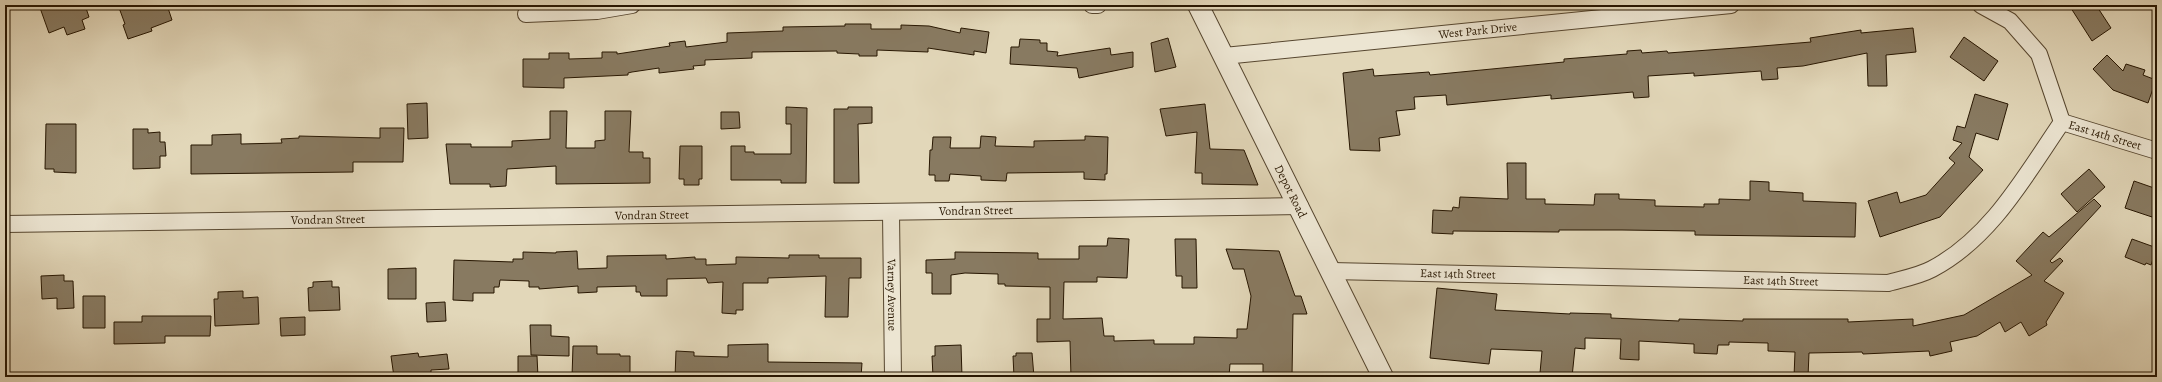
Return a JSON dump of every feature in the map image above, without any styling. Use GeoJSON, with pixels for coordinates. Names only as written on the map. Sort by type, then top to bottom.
{"type":"FeatureCollection","features":[{"type":"Feature","properties":{"kind":"street"},"geometry":{"type":"LineString","coordinates":[[526,14],[597,12],[632,5]]}},
{"type":"Feature","properties":{"kind":"street"},"geometry":{"type":"LineString","coordinates":[[1092,5],[1098,5]]}},
{"type":"Feature","properties":{"kind":"street","name":"Depot Road"},"geometry":{"type":"LineString","coordinates":[[1198,5],[1300,206],[1383,377]]}},
{"type":"Feature","properties":{"kind":"street","name":"West Park Drive"},"geometry":{"type":"LineString","coordinates":[[1224,56],[1731,5]]}},
{"type":"Feature","properties":{"kind":"street"},"geometry":{"type":"LineString","coordinates":[[1981,5],[2010,21],[2039,54],[2062,122]]}},
{"type":"Feature","properties":{"kind":"street","name":"East 14th Street"},"geometry":{"type":"LineString","coordinates":[[1331,271],[1888,283],[1931,270],[1962,249],[1992,222],[2062,122],[2157,151]]}},
{"type":"Feature","properties":{"kind":"street","name":"Vondran Street"},"geometry":{"type":"LineString","coordinates":[[5,224],[891,213],[1300,206]]}},
{"type":"Feature","properties":{"kind":"street","name":"Varney Avenue"},"geometry":{"type":"LineString","coordinates":[[891,213],[893,377]]}},
{"type":"Feature","properties":{"kind":"building"},"geometry":{"type":"Polygon","coordinates":[[[39,5],[85,5],[89,17],[82,20],[85,29],[67,35],[64,27],[49,33],[39,5]]]}},
{"type":"Feature","properties":{"kind":"building"},"geometry":{"type":"Polygon","coordinates":[[[118,5],[167,5],[172,20],[151,28],[152,31],[128,39],[123,25],[125,24],[118,5]]]}},
{"type":"Feature","properties":{"kind":"building"},"geometry":{"type":"Polygon","coordinates":[[[2069,5],[2096,5],[2111,28],[2092,41],[2069,5]]]}},
{"type":"Feature","properties":{"kind":"building"},"geometry":{"type":"Polygon","coordinates":[[[845,24],[871,24],[871,29],[901,29],[901,25],[929,26],[960,33],[961,28],[989,32],[986,53],[974,51],[974,55],[928,48],[928,52],[877,50],[877,56],[859,56],[859,54],[837,53],[837,51],[752,52],[752,58],[705,60],[705,65],[693,66],[694,69],[659,73],[659,68],[632,72],[628,73],[628,75],[564,78],[564,88],[523,87],[523,59],[549,59],[549,53],[569,53],[569,59],[602,58],[602,52],[617,52],[617,54],[670,46],[669,43],[685,41],[686,47],[727,42],[727,33],[783,31],[783,27],[845,26],[845,24]]]}},
{"type":"Feature","properties":{"kind":"building"},"geometry":{"type":"Polygon","coordinates":[[[1913,28],[1916,52],[1886,55],[1887,86],[1868,86],[1867,53],[1803,66],[1777,68],[1778,79],[1762,80],[1761,71],[1694,76],[1694,73],[1648,76],[1649,97],[1634,98],[1633,92],[1551,99],[1551,95],[1447,105],[1446,95],[1414,97],[1415,109],[1396,111],[1400,135],[1379,138],[1380,151],[1350,150],[1343,73],[1373,69],[1374,76],[1429,72],[1430,75],[1564,62],[1564,59],[1627,54],[1627,51],[1641,50],[1642,53],[1667,51],[1668,53],[1750,47],[1811,42],[1810,38],[1861,30],[1861,33],[1913,28]]]}},
{"type":"Feature","properties":{"kind":"building"},"geometry":{"type":"Polygon","coordinates":[[[1964,37],[1998,61],[1984,81],[1950,57],[1964,37]]]}},
{"type":"Feature","properties":{"kind":"building"},"geometry":{"type":"Polygon","coordinates":[[[1168,38],[1176,67],[1155,72],[1151,43],[1168,38]]]}},
{"type":"Feature","properties":{"kind":"building"},"geometry":{"type":"Polygon","coordinates":[[[1020,39],[1040,40],[1040,43],[1047,43],[1047,51],[1058,52],[1057,56],[1110,48],[1111,55],[1133,52],[1133,67],[1079,78],[1077,68],[1010,64],[1011,47],[1019,47],[1020,39]]]}},
{"type":"Feature","properties":{"kind":"building"},"geometry":{"type":"Polygon","coordinates":[[[2107,55],[2123,71],[2126,64],[2145,70],[2143,75],[2156,80],[2148,103],[2113,90],[2093,69],[2107,55]]]}},
{"type":"Feature","properties":{"kind":"building"},"geometry":{"type":"Polygon","coordinates":[[[1975,94],[2008,104],[1998,140],[1976,133],[1969,157],[1983,170],[1940,217],[1880,237],[1868,201],[1897,192],[1900,203],[1926,195],[1955,163],[1949,158],[1962,143],[1953,140],[1957,126],[1965,128],[1975,94]]]}},
{"type":"Feature","properties":{"kind":"building"},"geometry":{"type":"Polygon","coordinates":[[[427,103],[428,138],[408,139],[407,104],[427,103]]]}},
{"type":"Feature","properties":{"kind":"building"},"geometry":{"type":"Polygon","coordinates":[[[1205,104],[1210,149],[1244,150],[1258,185],[1202,184],[1202,173],[1195,173],[1197,132],[1166,136],[1160,109],[1205,104]]]}},
{"type":"Feature","properties":{"kind":"building"},"geometry":{"type":"Polygon","coordinates":[[[786,107],[807,108],[806,183],[781,183],[781,180],[731,180],[731,146],[745,146],[745,152],[754,152],[754,154],[791,154],[791,124],[786,124],[786,107]]]}},
{"type":"Feature","properties":{"kind":"building"},"geometry":{"type":"Polygon","coordinates":[[[848,107],[872,107],[872,123],[858,124],[859,183],[834,183],[834,109],[848,109],[848,107]]]}},
{"type":"Feature","properties":{"kind":"building"},"geometry":{"type":"Polygon","coordinates":[[[550,111],[567,111],[566,148],[595,148],[595,141],[605,140],[605,111],[631,111],[629,152],[643,152],[643,158],[650,158],[650,183],[556,184],[556,166],[507,169],[506,186],[490,187],[490,184],[450,184],[446,144],[471,144],[471,147],[512,147],[512,141],[550,139],[550,111]]]}},
{"type":"Feature","properties":{"kind":"building"},"geometry":{"type":"Polygon","coordinates":[[[721,112],[739,112],[740,128],[721,129],[721,112]]]}},
{"type":"Feature","properties":{"kind":"building"},"geometry":{"type":"Polygon","coordinates":[[[46,124],[76,124],[76,173],[54,172],[54,169],[45,169],[46,124]]]}},
{"type":"Feature","properties":{"kind":"building"},"geometry":{"type":"Polygon","coordinates":[[[380,128],[404,128],[403,162],[353,162],[353,172],[191,174],[191,145],[212,145],[212,135],[241,134],[241,144],[282,143],[281,139],[299,138],[299,136],[380,138],[380,128]]]}},
{"type":"Feature","properties":{"kind":"building"},"geometry":{"type":"Polygon","coordinates":[[[133,129],[148,129],[148,133],[160,132],[160,142],[165,142],[166,156],[160,156],[160,168],[133,169],[133,129]]]}},
{"type":"Feature","properties":{"kind":"building"},"geometry":{"type":"Polygon","coordinates":[[[981,136],[996,137],[995,146],[1034,147],[1034,141],[1085,140],[1085,136],[1108,137],[1107,174],[1105,174],[1105,180],[1084,179],[1084,172],[1007,173],[1006,181],[981,180],[981,176],[950,174],[949,181],[935,181],[935,175],[929,175],[930,150],[932,150],[933,137],[951,137],[950,148],[980,148],[981,136]]]}},
{"type":"Feature","properties":{"kind":"building"},"geometry":{"type":"Polygon","coordinates":[[[680,146],[702,146],[702,179],[699,179],[699,185],[684,185],[684,179],[679,179],[680,146]]]}},
{"type":"Feature","properties":{"kind":"building"},"geometry":{"type":"Polygon","coordinates":[[[1507,163],[1526,163],[1526,199],[1545,199],[1545,204],[1594,205],[1595,194],[1619,194],[1619,199],[1655,200],[1655,206],[1704,207],[1704,204],[1719,204],[1719,199],[1750,200],[1750,181],[1769,182],[1769,191],[1803,193],[1803,201],[1856,203],[1855,237],[1695,235],[1695,231],[1622,230],[1559,230],[1559,232],[1453,231],[1453,234],[1432,233],[1433,210],[1452,211],[1453,207],[1459,208],[1460,197],[1508,199],[1507,163]]]}},
{"type":"Feature","properties":{"kind":"building"},"geometry":{"type":"Polygon","coordinates":[[[2089,169],[2105,187],[2077,212],[2061,194],[2089,169]]]}},
{"type":"Feature","properties":{"kind":"building"},"geometry":{"type":"Polygon","coordinates":[[[2134,181],[2157,189],[2157,203],[2152,217],[2125,208],[2134,181]]]}},
{"type":"Feature","properties":{"kind":"building"},"geometry":{"type":"Polygon","coordinates":[[[2094,199],[2101,206],[2050,261],[2052,263],[2060,258],[2063,261],[2044,281],[2064,293],[2046,322],[2047,325],[2029,336],[2021,322],[2005,332],[2000,322],[1977,336],[1950,342],[1952,351],[1930,356],[1929,351],[1863,354],[1862,352],[1809,353],[1808,377],[1794,377],[1795,352],[1768,351],[1768,343],[1729,342],[1729,345],[1718,345],[1717,354],[1694,353],[1694,344],[1639,341],[1639,360],[1620,359],[1621,339],[1585,338],[1585,349],[1575,348],[1572,377],[1540,373],[1542,351],[1491,349],[1489,364],[1430,358],[1437,288],[1497,294],[1495,310],[1570,314],[1611,314],[1611,318],[1679,321],[1679,319],[1743,321],[1743,319],[1848,319],[1848,322],[1913,319],[1913,326],[1964,315],[2032,275],[2016,261],[2043,232],[2049,237],[2094,199]]]}},
{"type":"Feature","properties":{"kind":"building"},"geometry":{"type":"Polygon","coordinates":[[[1108,238],[1129,239],[1127,278],[1097,277],[1097,282],[1064,282],[1063,319],[1102,318],[1104,336],[1114,336],[1114,341],[1154,340],[1154,344],[1194,344],[1194,337],[1237,338],[1237,329],[1247,329],[1251,296],[1244,269],[1233,269],[1226,249],[1279,251],[1295,296],[1301,296],[1307,314],[1293,314],[1292,377],[1263,377],[1263,364],[1230,364],[1229,376],[1071,377],[1070,341],[1037,342],[1037,319],[1050,319],[1050,287],[1005,286],[1005,284],[998,284],[998,274],[965,273],[951,275],[951,294],[932,294],[932,273],[926,273],[926,260],[955,259],[955,252],[1038,253],[1038,259],[1079,259],[1079,246],[1107,246],[1108,238]]]}},
{"type":"Feature","properties":{"kind":"building"},"geometry":{"type":"Polygon","coordinates":[[[1175,239],[1196,239],[1197,288],[1182,288],[1182,276],[1176,276],[1175,239]]]}},
{"type":"Feature","properties":{"kind":"building"},"geometry":{"type":"Polygon","coordinates":[[[2132,239],[2157,248],[2151,265],[2146,263],[2145,265],[2125,257],[2132,239]]]}},
{"type":"Feature","properties":{"kind":"building"},"geometry":{"type":"Polygon","coordinates":[[[577,251],[578,269],[607,268],[607,256],[666,255],[666,259],[695,257],[695,259],[706,259],[706,265],[736,264],[736,257],[789,258],[789,255],[819,255],[819,258],[861,258],[861,278],[849,278],[848,317],[825,317],[826,276],[768,278],[768,283],[743,283],[743,310],[736,310],[736,314],[722,313],[723,282],[708,283],[706,278],[667,279],[667,296],[641,296],[640,292],[636,292],[636,286],[597,287],[597,292],[578,293],[578,286],[539,289],[539,287],[529,287],[529,281],[500,280],[499,287],[494,287],[494,293],[473,293],[473,301],[453,300],[454,260],[513,262],[513,259],[523,259],[523,252],[556,253],[577,251]]]}},
{"type":"Feature","properties":{"kind":"building"},"geometry":{"type":"Polygon","coordinates":[[[416,268],[416,299],[388,299],[388,269],[416,268]]]}},
{"type":"Feature","properties":{"kind":"building"},"geometry":{"type":"Polygon","coordinates":[[[64,275],[64,281],[73,281],[74,308],[57,309],[57,298],[42,299],[41,276],[64,275]]]}},
{"type":"Feature","properties":{"kind":"building"},"geometry":{"type":"Polygon","coordinates":[[[332,281],[332,287],[339,287],[340,310],[309,311],[308,288],[313,287],[313,282],[332,281]]]}},
{"type":"Feature","properties":{"kind":"building"},"geometry":{"type":"Polygon","coordinates":[[[243,291],[243,298],[258,297],[259,324],[215,326],[214,299],[218,299],[218,292],[243,291]]]}},
{"type":"Feature","properties":{"kind":"building"},"geometry":{"type":"Polygon","coordinates":[[[83,296],[105,296],[105,328],[83,328],[83,296]]]}},
{"type":"Feature","properties":{"kind":"building"},"geometry":{"type":"Polygon","coordinates":[[[445,302],[446,321],[427,322],[426,303],[445,302]]]}},
{"type":"Feature","properties":{"kind":"building"},"geometry":{"type":"Polygon","coordinates":[[[142,316],[211,316],[210,336],[165,336],[165,343],[114,344],[114,322],[142,322],[142,316]]]}},
{"type":"Feature","properties":{"kind":"building"},"geometry":{"type":"Polygon","coordinates":[[[305,317],[305,335],[281,336],[280,318],[305,317]]]}},
{"type":"Feature","properties":{"kind":"building"},"geometry":{"type":"Polygon","coordinates":[[[530,325],[551,325],[551,336],[569,337],[569,356],[531,355],[530,325]]]}},
{"type":"Feature","properties":{"kind":"building"},"geometry":{"type":"Polygon","coordinates":[[[768,344],[768,362],[862,363],[861,377],[675,377],[676,351],[694,352],[694,356],[728,357],[728,345],[768,344]]]}},
{"type":"Feature","properties":{"kind":"building"},"geometry":{"type":"Polygon","coordinates":[[[961,345],[962,377],[933,377],[932,356],[935,356],[935,346],[961,345]]]}},
{"type":"Feature","properties":{"kind":"building"},"geometry":{"type":"Polygon","coordinates":[[[573,346],[597,346],[597,354],[620,354],[620,356],[630,356],[630,377],[572,377],[573,346]]]}},
{"type":"Feature","properties":{"kind":"building"},"geometry":{"type":"Polygon","coordinates":[[[418,353],[419,357],[447,354],[449,369],[431,370],[431,377],[394,377],[391,356],[418,353]]]}},
{"type":"Feature","properties":{"kind":"building"},"geometry":{"type":"Polygon","coordinates":[[[1016,353],[1032,353],[1034,377],[1014,377],[1013,356],[1016,356],[1016,353]]]}},
{"type":"Feature","properties":{"kind":"building"},"geometry":{"type":"Polygon","coordinates":[[[518,356],[537,356],[538,377],[518,377],[518,356]]]}}]}
